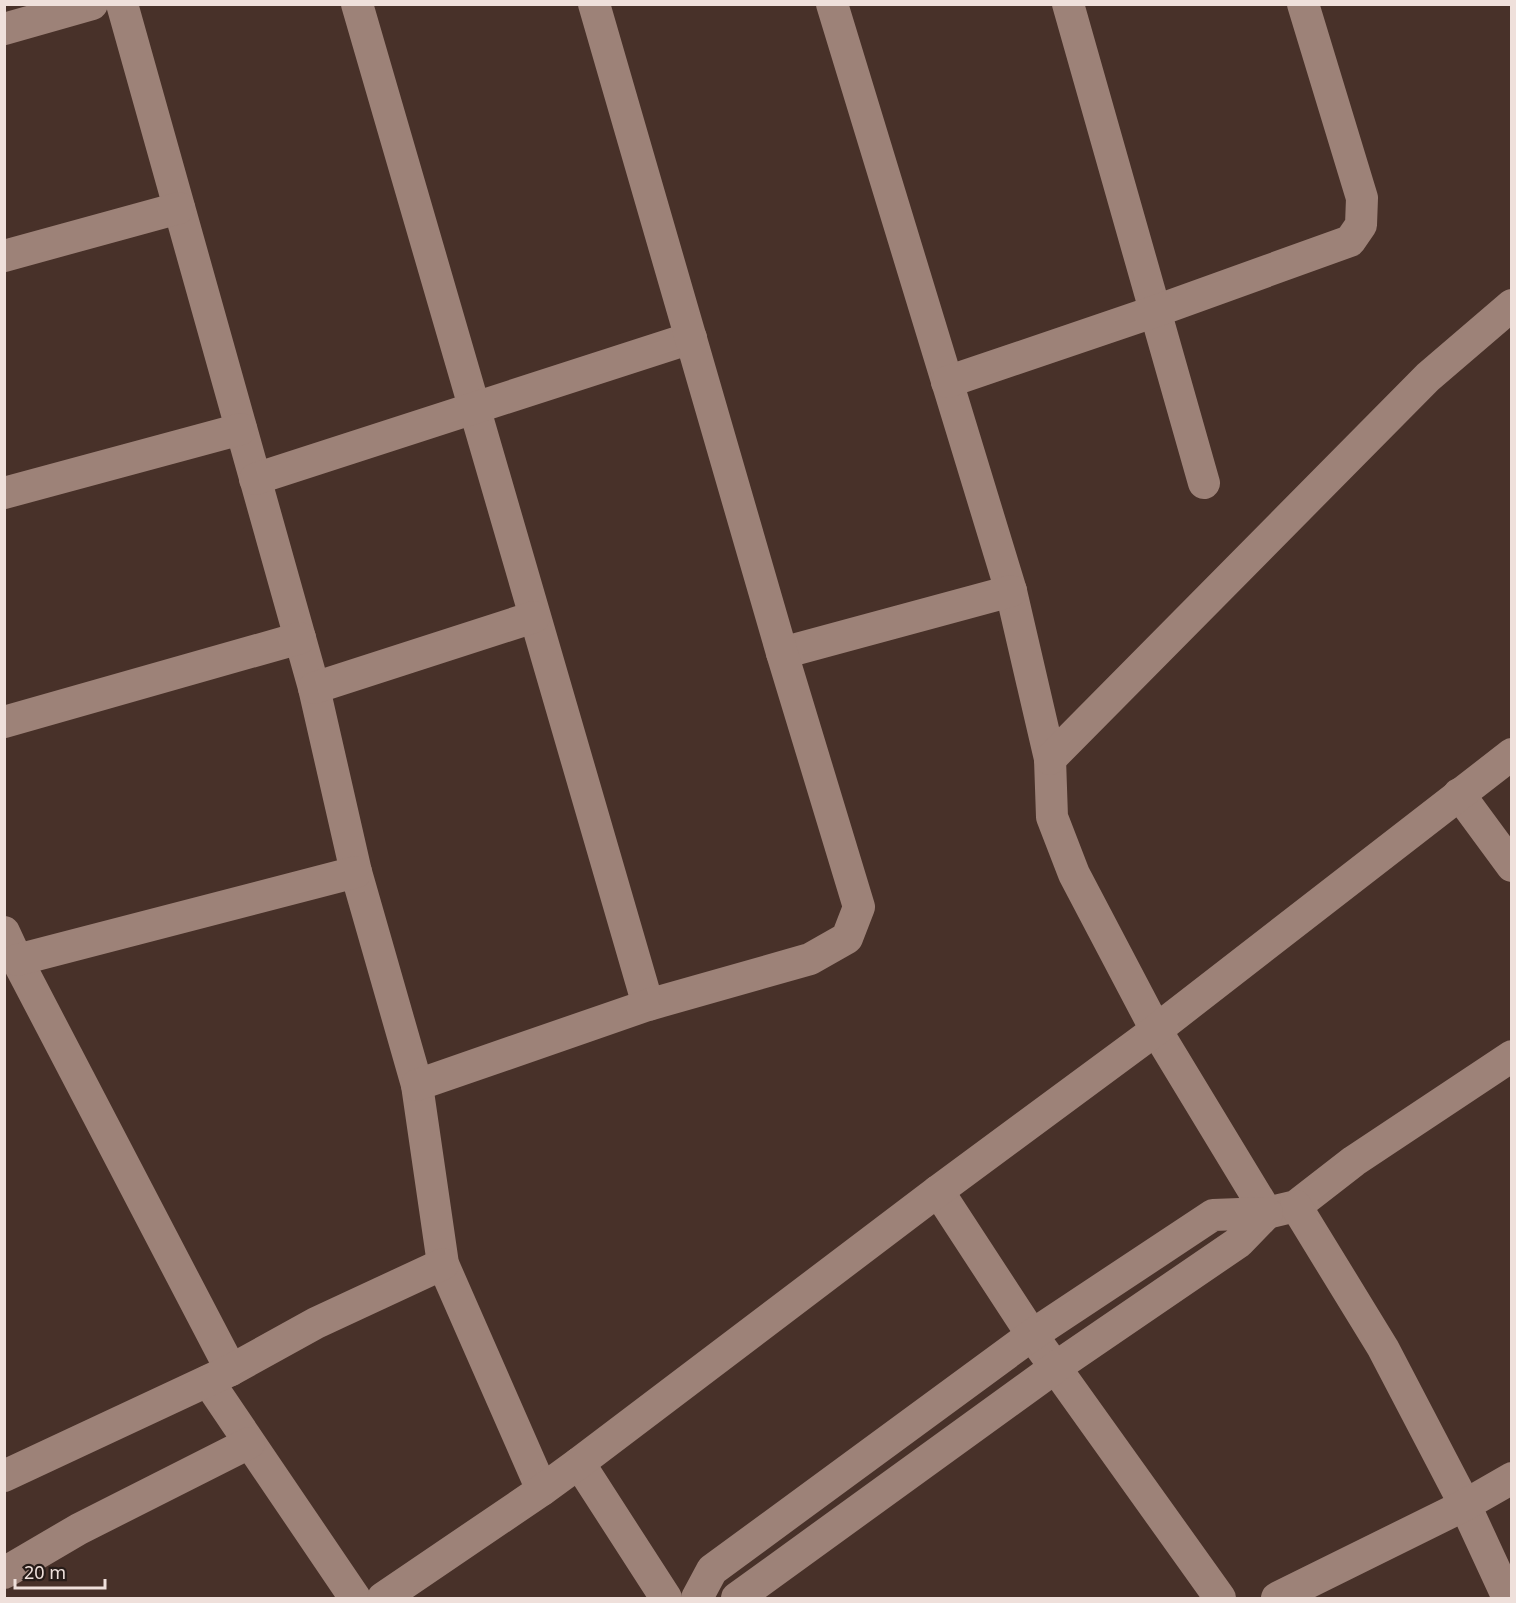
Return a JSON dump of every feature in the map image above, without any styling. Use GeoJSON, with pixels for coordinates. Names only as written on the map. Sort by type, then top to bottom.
{"type":"FeatureCollection","features":[{"type":"Feature","properties":{"kind":"street"},"geometry":{"type":"LineString","coordinates":[[4,29],[92,4]]}},
{"type":"Feature","properties":{"kind":"street"},"geometry":{"type":"LineString","coordinates":[[122,4],[314,688],[356,872],[417,1085],[442,1264],[542,1490]]}},
{"type":"Feature","properties":{"kind":"street"},"geometry":{"type":"LineString","coordinates":[[357,4],[648,1005]]}},
{"type":"Feature","properties":{"kind":"street"},"geometry":{"type":"LineString","coordinates":[[417,1085],[648,1005],[810,959],[847,938],[859,907],[782,653],[594,4]]}},
{"type":"Feature","properties":{"kind":"street"},"geometry":{"type":"LineString","coordinates":[[832,4],[1011,591],[1050,759],[1052,817],[1074,874],[1156,1030],[1383,1348],[1465,1505],[1508,1599]]}},
{"type":"Feature","properties":{"kind":"street"},"geometry":{"type":"LineString","coordinates":[[1068,4],[1204,483]]}},
{"type":"Feature","properties":{"kind":"street"},"geometry":{"type":"LineString","coordinates":[[947,382],[1156,311],[1350,241],[1361,225],[1362,198],[1304,5]]}},
{"type":"Feature","properties":{"kind":"street"},"geometry":{"type":"LineString","coordinates":[[4,256],[179,208]]}},
{"type":"Feature","properties":{"kind":"street"},"geometry":{"type":"LineString","coordinates":[[1050,759],[1428,377],[1512,306]]}},
{"type":"Feature","properties":{"kind":"street"},"geometry":{"type":"LineString","coordinates":[[255,479],[691,338]]}},
{"type":"Feature","properties":{"kind":"street"},"geometry":{"type":"LineString","coordinates":[[4,493],[241,429]]}},
{"type":"Feature","properties":{"kind":"street"},"geometry":{"type":"LineString","coordinates":[[782,653],[1011,591]]}},
{"type":"Feature","properties":{"kind":"street"},"geometry":{"type":"LineString","coordinates":[[314,688],[534,617]]}},
{"type":"Feature","properties":{"kind":"street"},"geometry":{"type":"LineString","coordinates":[[4,722],[300,638]]}},
{"type":"Feature","properties":{"kind":"street"},"geometry":{"type":"LineString","coordinates":[[383,1599],[579,1463],[938,1191],[1156,1030],[1512,753]]}},
{"type":"Feature","properties":{"kind":"street"},"geometry":{"type":"LineString","coordinates":[[1459,794],[1512,866]]}},
{"type":"Feature","properties":{"kind":"street"},"geometry":{"type":"LineString","coordinates":[[355,1599],[249,1443],[219,1376],[11,946],[356,872]]}},
{"type":"Feature","properties":{"kind":"street"},"geometry":{"type":"LineString","coordinates":[[737,1599],[1056,1367],[1239,1242],[1282,1209],[1512,1056]]}},
{"type":"Feature","properties":{"kind":"street"},"geometry":{"type":"LineString","coordinates":[[938,1191],[1032,1335],[1220,1599]]}},
{"type":"Feature","properties":{"kind":"street"},"geometry":{"type":"LineString","coordinates":[[697,1599],[712,1570],[1032,1335],[1213,1215],[1282,1209]]}},
{"type":"Feature","properties":{"kind":"street"},"geometry":{"type":"LineString","coordinates":[[4,1476],[219,1376],[316,1323],[442,1264]]}},
{"type":"Feature","properties":{"kind":"street"},"geometry":{"type":"LineString","coordinates":[[4,1573],[79,1529],[249,1443]]}},
{"type":"Feature","properties":{"kind":"street"},"geometry":{"type":"LineString","coordinates":[[579,1463],[666,1599]]}},
{"type":"Feature","properties":{"kind":"street"},"geometry":{"type":"LineString","coordinates":[[1277,1599],[1465,1505],[1512,1478]]}}]}
